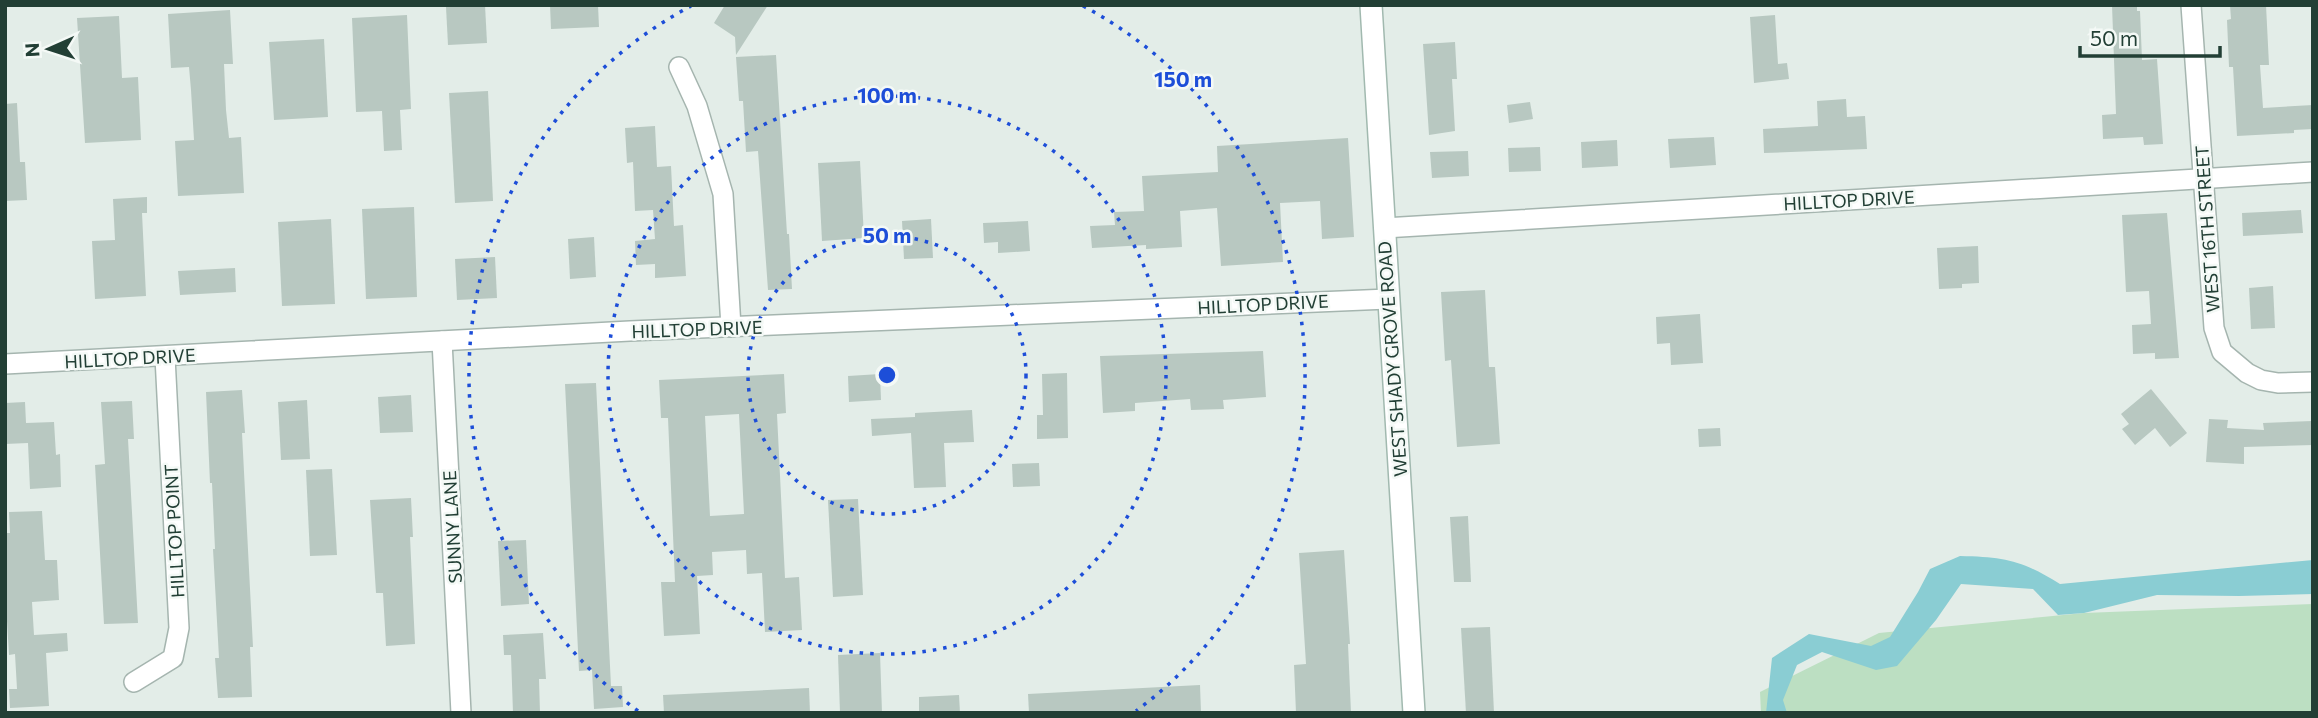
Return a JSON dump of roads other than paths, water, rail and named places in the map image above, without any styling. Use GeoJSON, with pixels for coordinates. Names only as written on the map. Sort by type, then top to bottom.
{"type":"FeatureCollection","features":[{"type":"Feature","properties":{"kind":"main road","name":"WEST SHADY GROVE ROAD"},"geometry":{"type":"LineString","coordinates":[[1371,5],[1415,713]]}},
{"type":"Feature","properties":{"kind":"street","name":"WEST 16TH STREET"},"geometry":{"type":"LineString","coordinates":[[2191,5],[2214,328],[2222,352],[2246,373],[2261,380],[2278,383],[2313,382]]}},
{"type":"Feature","properties":{"kind":"street"},"geometry":{"type":"LineString","coordinates":[[679,68],[697,106],[723,194],[731,327]]}},
{"type":"Feature","properties":{"kind":"street","name":"HILLTOP DRIVE"},"geometry":{"type":"LineString","coordinates":[[1384,228],[2313,172]]}},
{"type":"Feature","properties":{"kind":"street","name":"HILLTOP DRIVE"},"geometry":{"type":"LineString","coordinates":[[5,364],[731,327],[1388,299]]}},
{"type":"Feature","properties":{"kind":"street","name":"SUNNY LANE"},"geometry":{"type":"LineString","coordinates":[[442,341],[461,713]]}},
{"type":"Feature","properties":{"kind":"street","name":"HILLTOP POINT"},"geometry":{"type":"LineString","coordinates":[[134,682],[173,658],[180,628],[165,357]]}},
{"type":"Feature","properties":{"kind":"water"},"geometry":{"type":"Polygon","coordinates":[[[1960,556],[2012,561],[2060,584],[2313,560],[2313,594],[2157,595],[2084,613],[2058,615],[2033,589],[1961,584],[1936,620],[1897,666],[1876,670],[1822,652],[1797,665],[1783,700],[1787,713],[1766,713],[1772,658],[1809,634],[1871,646],[1890,637],[1930,569],[1960,556]]]}}]}
